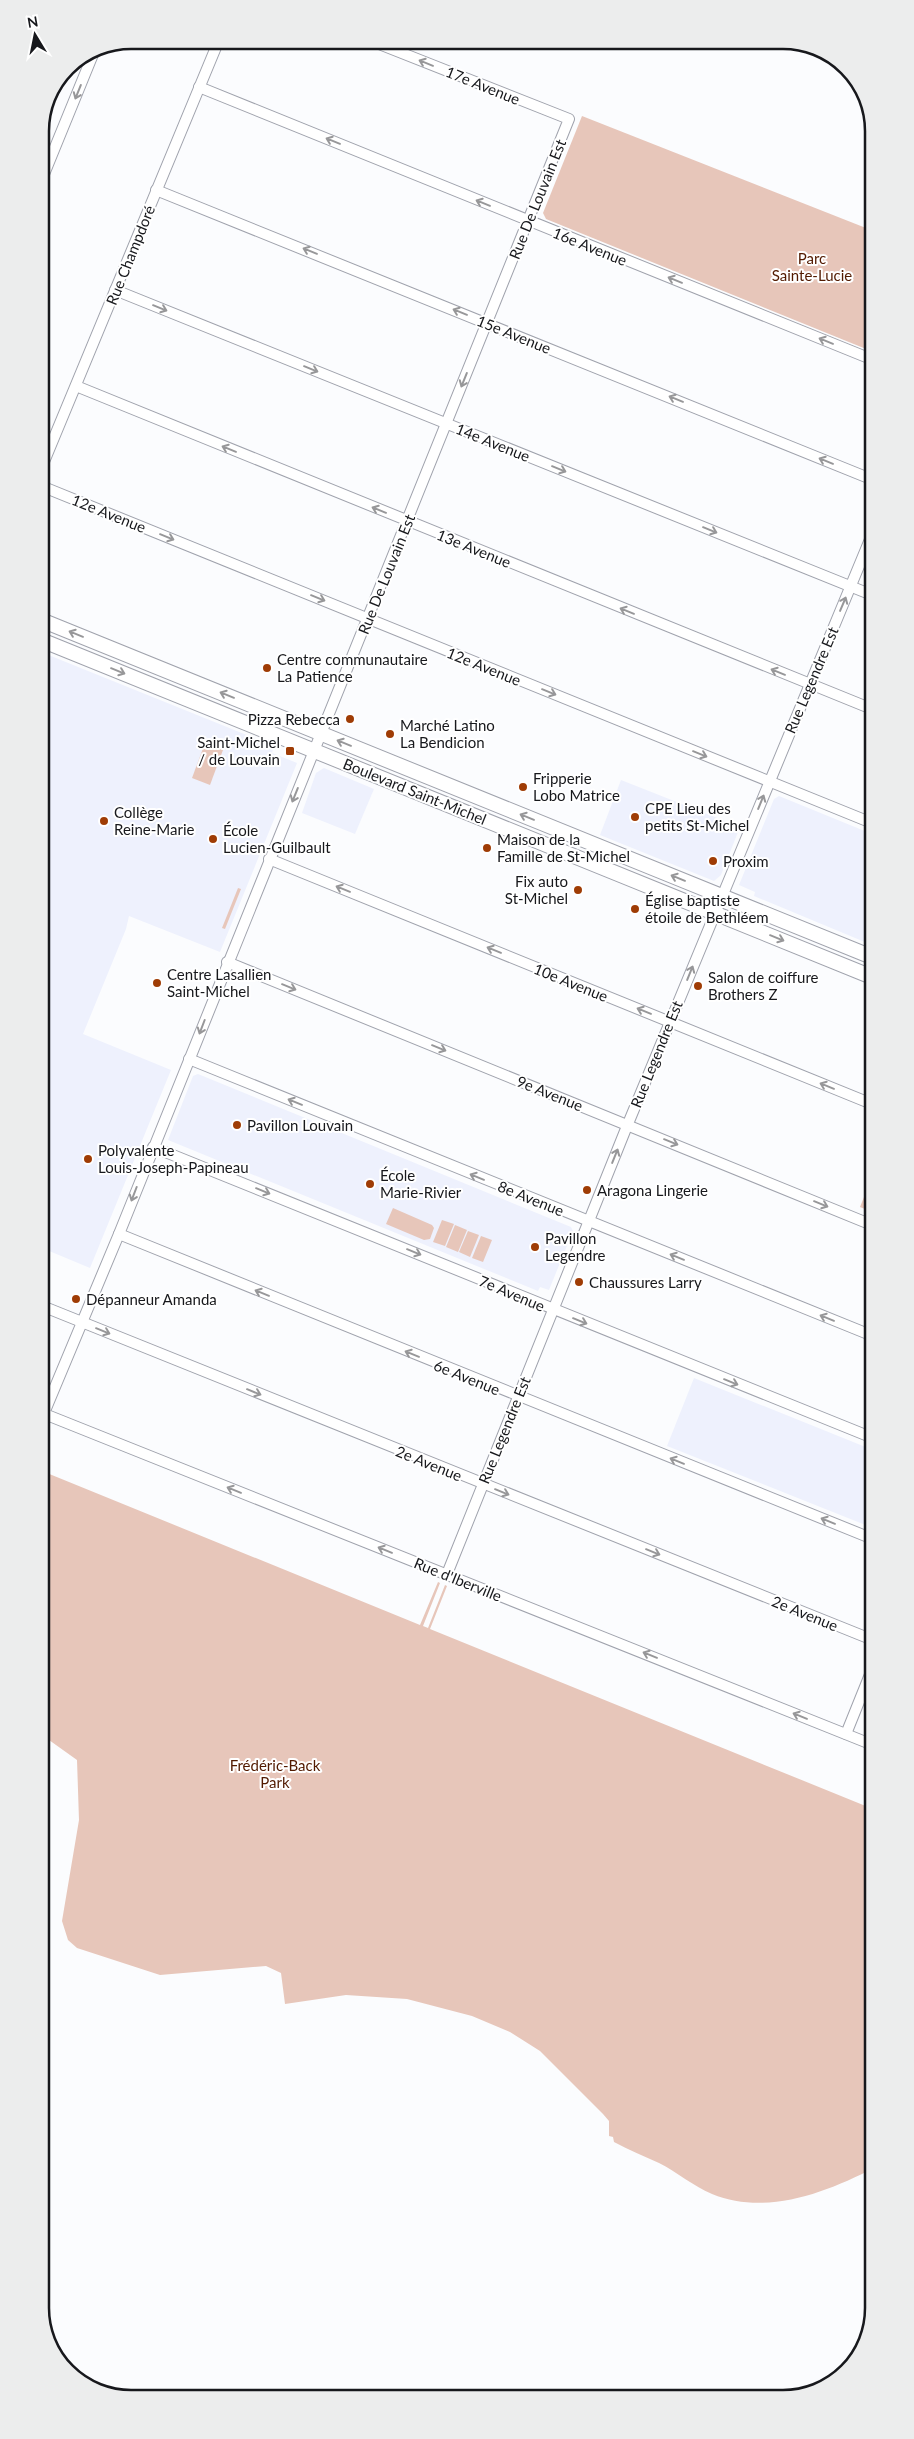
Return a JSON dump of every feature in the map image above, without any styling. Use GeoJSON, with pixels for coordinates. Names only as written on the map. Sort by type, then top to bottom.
{"type":"FeatureCollection","features":[{"type":"Feature","properties":{"kind":"main road","name":"Boulevard Saint-Michel"},"geometry":{"type":"LineString","coordinates":[[49,623],[865,954]]}},
{"type":"Feature","properties":{"kind":"main road","name":"Boulevard Saint-Michel"},"geometry":{"type":"LineString","coordinates":[[49,643],[865,974]]}},
{"type":"Feature","properties":{"kind":"street","name":"Rue Champdoré"},"geometry":{"type":"LineString","coordinates":[[49,450],[215,49]]}},
{"type":"Feature","properties":{"kind":"street","name":"17e Avenue"},"geometry":{"type":"LineString","coordinates":[[392,49],[569,119]]}},
{"type":"Feature","properties":{"kind":"street"},"geometry":{"type":"LineString","coordinates":[[49,162],[91,60]]}},
{"type":"Feature","properties":{"kind":"street","name":"16e Avenue"},"geometry":{"type":"LineString","coordinates":[[199,87],[528,222],[865,357]]}},
{"type":"Feature","properties":{"kind":"street","name":"Rue De Louvain Est"},"geometry":{"type":"LineString","coordinates":[[49,1398],[119,1234],[569,119]]}},
{"type":"Feature","properties":{"kind":"street","name":"15e Avenue"},"geometry":{"type":"LineString","coordinates":[[156,190],[487,322],[865,477]]}},
{"type":"Feature","properties":{"kind":"street","name":"14e Avenue"},"geometry":{"type":"LineString","coordinates":[[115,290],[865,592]]}},
{"type":"Feature","properties":{"kind":"street","name":"13e Avenue"},"geometry":{"type":"LineString","coordinates":[[76,386],[865,707]]}},
{"type":"Feature","properties":{"kind":"street","name":"12e Avenue"},"geometry":{"type":"LineString","coordinates":[[49,489],[865,820]]}},
{"type":"Feature","properties":{"kind":"street","name":"Rue Legendre Est"},"geometry":{"type":"LineString","coordinates":[[447,1574],[516,1397],[865,553]]}},
{"type":"Feature","properties":{"kind":"street","name":"10e Avenue"},"geometry":{"type":"LineString","coordinates":[[269,859],[865,1101]]}},
{"type":"Feature","properties":{"kind":"street","name":"9e Avenue"},"geometry":{"type":"LineString","coordinates":[[228,962],[865,1222]]}},
{"type":"Feature","properties":{"kind":"street","name":"8e Avenue"},"geometry":{"type":"LineString","coordinates":[[189,1059],[865,1333]]}},
{"type":"Feature","properties":{"kind":"street","name":"7e Avenue"},"geometry":{"type":"LineString","coordinates":[[153,1147],[552,1310],[865,1435]]}},
{"type":"Feature","properties":{"kind":"street","name":"6e Avenue"},"geometry":{"type":"LineString","coordinates":[[119,1234],[516,1397],[865,1536]]}},
{"type":"Feature","properties":{"kind":"street","name":"2e Avenue"},"geometry":{"type":"LineString","coordinates":[[49,1309],[865,1637]]}},
{"type":"Feature","properties":{"kind":"street","name":"Rue d'Iberville"},"geometry":{"type":"LineString","coordinates":[[49,1418],[447,1574],[865,1742]]}},
{"type":"Feature","properties":{"kind":"street"},"geometry":{"type":"LineString","coordinates":[[846,1734],[865,1687]]}},
{"type":"Feature","properties":{"kind":"shaded area"},"geometry":{"type":"Polygon","coordinates":[[[49,655],[274,746],[272,753],[297,763],[220,952],[129,916],[126,929],[83,1034],[171,1070],[90,1268],[49,1251],[49,655]]]}},
{"type":"Feature","properties":{"kind":"shaded area"},"geometry":{"type":"Polygon","coordinates":[[[324,768],[374,789],[355,834],[302,813],[316,773],[324,768]]]}},
{"type":"Feature","properties":{"kind":"shaded area"},"geometry":{"type":"Polygon","coordinates":[[[621,780],[740,827],[721,875],[714,881],[600,835],[621,780]]]}},
{"type":"Feature","properties":{"kind":"shaded area"},"geometry":{"type":"Polygon","coordinates":[[[779,796],[865,831],[865,942],[754,896],[755,892],[739,885],[774,799],[779,796]]]}},
{"type":"Feature","properties":{"kind":"shaded area","name":"École Marie-Rivier"},"geometry":{"type":"Polygon","coordinates":[[[198,1074],[571,1227],[573,1231],[549,1290],[540,1287],[538,1291],[168,1140],[193,1076],[198,1074]]]}},
{"type":"Feature","properties":{"kind":"shaded area"},"geometry":{"type":"Polygon","coordinates":[[[694,1378],[865,1447],[865,1525],[667,1446],[694,1378]]]}},
{"type":"Feature","properties":{"kind":"green space","name":"Parc Sainte-Lucie"},"geometry":{"type":"Polygon","coordinates":[[[582,116],[865,228],[865,349],[546,219],[543,213],[582,116]]]}},
{"type":"Feature","properties":{"kind":"green space"},"geometry":{"type":"Polygon","coordinates":[[[205,743],[223,750],[210,785],[192,778],[205,743]]]}},
{"type":"Feature","properties":{"kind":"green space"},"geometry":{"type":"Polygon","coordinates":[[[238,888],[241,889],[225,929],[222,928],[238,888]]]}},
{"type":"Feature","properties":{"kind":"green space"},"geometry":{"type":"Polygon","coordinates":[[[865,1194],[865,1209],[860,1207],[865,1194]]]}},
{"type":"Feature","properties":{"kind":"green space"},"geometry":{"type":"Polygon","coordinates":[[[393,1208],[432,1225],[434,1228],[430,1239],[424,1240],[386,1224],[393,1208]]]}},
{"type":"Feature","properties":{"kind":"green space"},"geometry":{"type":"Polygon","coordinates":[[[442,1220],[454,1224],[445,1246],[433,1242],[442,1220]]]}},
{"type":"Feature","properties":{"kind":"green space"},"geometry":{"type":"Polygon","coordinates":[[[455,1225],[467,1230],[458,1252],[446,1247],[455,1225]]]}},
{"type":"Feature","properties":{"kind":"green space"},"geometry":{"type":"Polygon","coordinates":[[[468,1231],[479,1235],[470,1257],[459,1252],[468,1231]]]}},
{"type":"Feature","properties":{"kind":"green space"},"geometry":{"type":"Polygon","coordinates":[[[481,1236],[492,1240],[483,1262],[472,1258],[481,1236]]]}},
{"type":"Feature","properties":{"kind":"green space","name":"Frédéric-Back Park"},"geometry":{"type":"Polygon","coordinates":[[[49,1474],[420,1625],[438,1582],[440,1583],[423,1626],[428,1628],[445,1585],[447,1586],[430,1629],[865,1806],[865,2172],[836,2186],[795,2199],[753,2203],[732,2200],[705,2191],[659,2163],[614,2142],[613,2137],[609,2136],[609,2121],[540,2051],[510,2032],[472,2016],[407,1999],[346,1995],[285,2004],[281,1973],[266,1966],[160,1975],[77,1948],[68,1940],[62,1921],[79,1820],[77,1760],[49,1740],[49,1474]]]}},
{"type":"Feature","properties":{"kind":"place","name":"Centre communautaire La Patience"},"geometry":{"type":"Point","coordinates":[267,668]}},
{"type":"Feature","properties":{"kind":"place","name":"Pizza Rebecca"},"geometry":{"type":"Point","coordinates":[350,719]}},
{"type":"Feature","properties":{"kind":"place","name":"Marché Latino La Bendicion"},"geometry":{"type":"Point","coordinates":[390,734]}},
{"type":"Feature","properties":{"kind":"place","name":"Saint-Michel / de Louvain"},"geometry":{"type":"Point","coordinates":[290,751]}},
{"type":"Feature","properties":{"kind":"place","name":"Fripperie Lobo Matrice"},"geometry":{"type":"Point","coordinates":[523,787]}},
{"type":"Feature","properties":{"kind":"place","name":"CPE Lieu des petits St-Michel"},"geometry":{"type":"Point","coordinates":[635,817]}},
{"type":"Feature","properties":{"kind":"place","name":"Collège Reine-Marie"},"geometry":{"type":"Point","coordinates":[104,821]}},
{"type":"Feature","properties":{"kind":"place","name":"École Lucien-Guilbault"},"geometry":{"type":"Point","coordinates":[213,839]}},
{"type":"Feature","properties":{"kind":"place","name":"Maison de la Famille de St-Michel"},"geometry":{"type":"Point","coordinates":[487,848]}},
{"type":"Feature","properties":{"kind":"place","name":"Proxim"},"geometry":{"type":"Point","coordinates":[713,861]}},
{"type":"Feature","properties":{"kind":"place","name":"Fix auto St-Michel"},"geometry":{"type":"Point","coordinates":[578,890]}},
{"type":"Feature","properties":{"kind":"place","name":"Église baptiste étoile de Bethléem"},"geometry":{"type":"Point","coordinates":[635,909]}},
{"type":"Feature","properties":{"kind":"place","name":"Centre Lasallien Saint-Michel"},"geometry":{"type":"Point","coordinates":[157,983]}},
{"type":"Feature","properties":{"kind":"place","name":"Salon de coiffure Brothers Z"},"geometry":{"type":"Point","coordinates":[698,986]}},
{"type":"Feature","properties":{"kind":"place","name":"Pavillon Louvain"},"geometry":{"type":"Point","coordinates":[237,1125]}},
{"type":"Feature","properties":{"kind":"place","name":"Polyvalente Louis-Joseph-Papineau"},"geometry":{"type":"Point","coordinates":[88,1159]}},
{"type":"Feature","properties":{"kind":"place","name":"École Marie-Rivier"},"geometry":{"type":"Point","coordinates":[370,1184]}},
{"type":"Feature","properties":{"kind":"place","name":"Aragona Lingerie"},"geometry":{"type":"Point","coordinates":[587,1190]}},
{"type":"Feature","properties":{"kind":"place","name":"Pavillon Legendre"},"geometry":{"type":"Point","coordinates":[535,1247]}},
{"type":"Feature","properties":{"kind":"place","name":"Chaussures Larry"},"geometry":{"type":"Point","coordinates":[579,1282]}},
{"type":"Feature","properties":{"kind":"place","name":"Dépanneur Amanda"},"geometry":{"type":"Point","coordinates":[76,1299]}}]}
